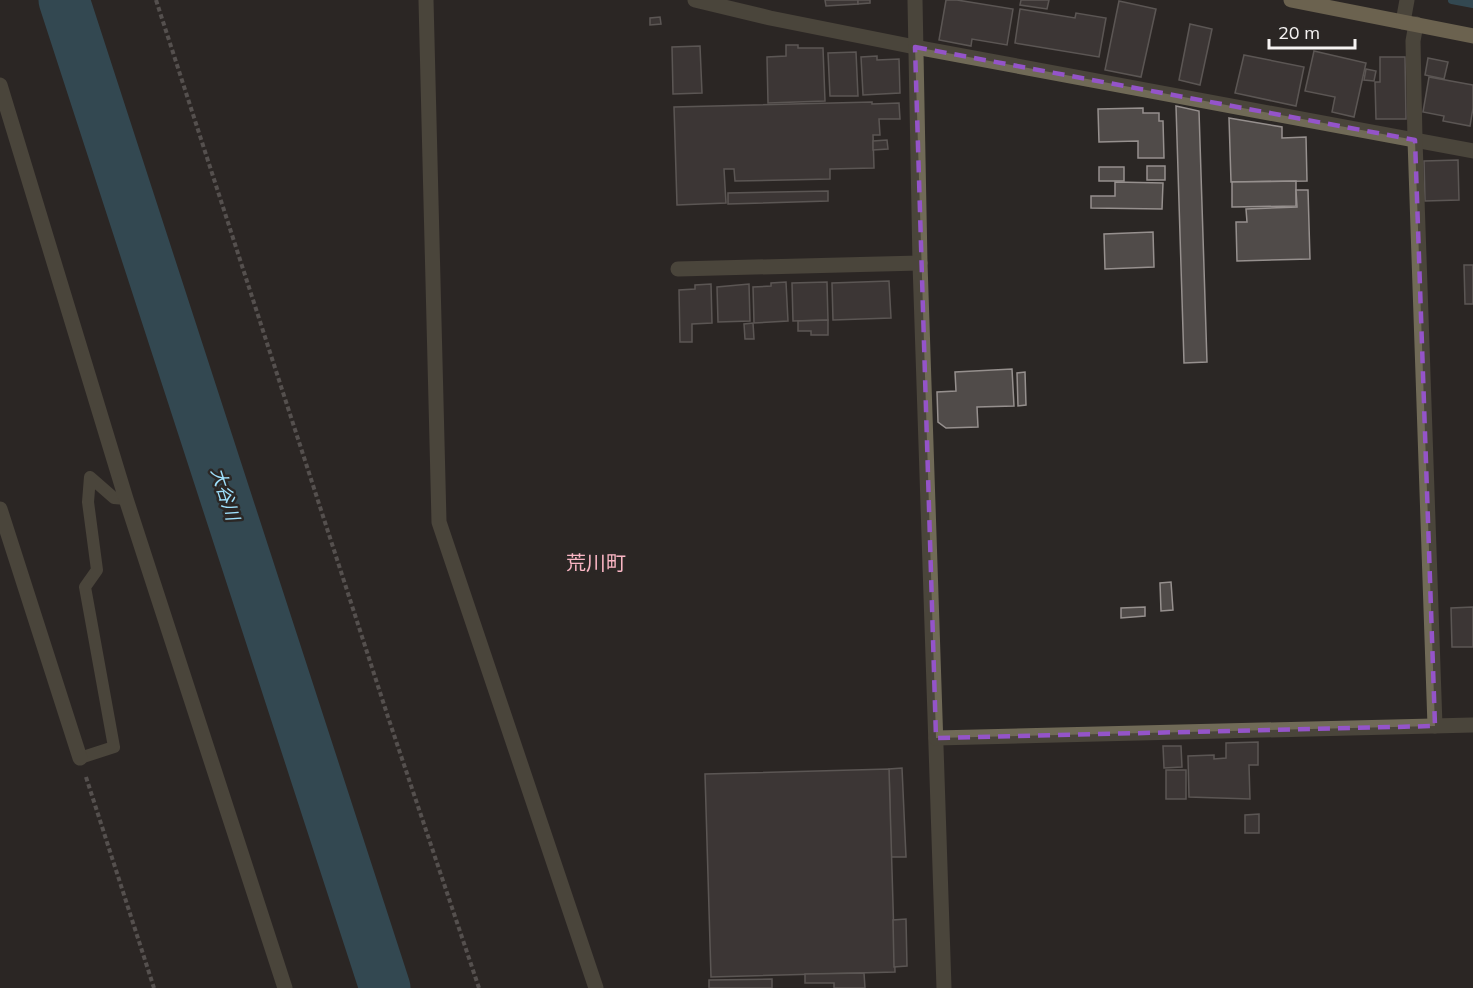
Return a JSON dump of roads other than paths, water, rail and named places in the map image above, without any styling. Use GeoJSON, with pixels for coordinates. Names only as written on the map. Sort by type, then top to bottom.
{"type":"FeatureCollection","features":[{"type":"Feature","properties":{"kind":"main road"},"geometry":{"type":"LineString","coordinates":[[1291,0],[1311,2],[1473,36]]}},
{"type":"Feature","properties":{"kind":"street"},"geometry":{"type":"LineString","coordinates":[[426,0],[439,522],[596,988]]}},
{"type":"Feature","properties":{"kind":"street"},"geometry":{"type":"LineString","coordinates":[[695,0],[770,18],[915,47],[1473,151]]}},
{"type":"Feature","properties":{"kind":"street"},"geometry":{"type":"LineString","coordinates":[[915,0],[920,262],[944,988]]}},
{"type":"Feature","properties":{"kind":"street"},"geometry":{"type":"LineString","coordinates":[[1407,0],[1413,41],[1436,726]]}},
{"type":"Feature","properties":{"kind":"street"},"geometry":{"type":"LineString","coordinates":[[0,85],[126,499],[285,988]]}},
{"type":"Feature","properties":{"kind":"street"},"geometry":{"type":"LineString","coordinates":[[678,269],[920,262]]}},
{"type":"Feature","properties":{"kind":"street"},"geometry":{"type":"LineString","coordinates":[[0,509],[80,758]]}},
{"type":"Feature","properties":{"kind":"street"},"geometry":{"type":"LineString","coordinates":[[936,738],[1473,725]]}},
{"type":"Feature","properties":{"kind":"lane"},"geometry":{"type":"LineString","coordinates":[[80,758],[114,747],[85,587],[97,570],[88,501],[90,477],[114,498],[126,499]]}},
{"type":"Feature","properties":{"kind":"waterway","name":"大谷川"},"geometry":{"type":"LineString","coordinates":[[64,0],[385,988]]}},
{"type":"Feature","properties":{"kind":"waterway"},"geometry":{"type":"LineString","coordinates":[[1452,0],[1473,4]]}},
{"type":"Feature","properties":{"kind":"district","name":"荒川町"},"geometry":{"type":"Point","coordinates":[596,563]}}]}
